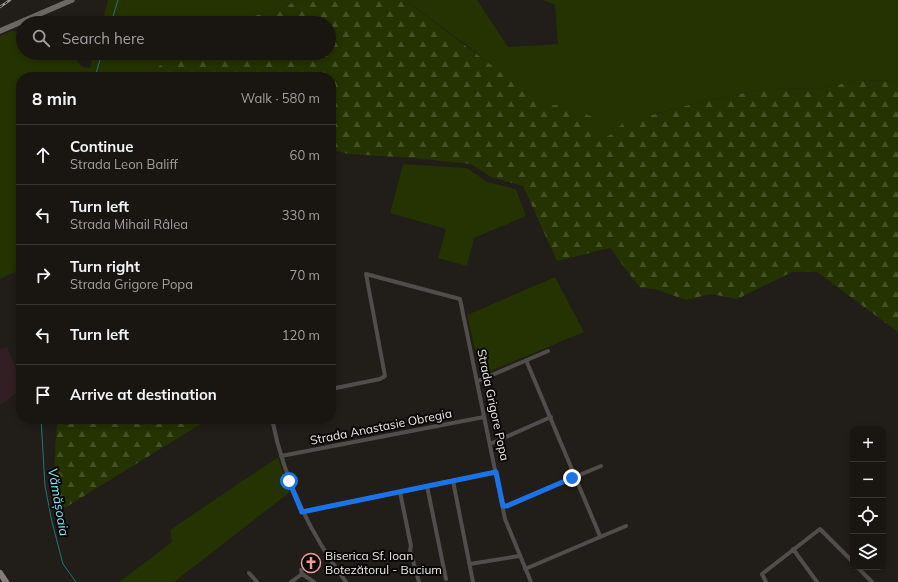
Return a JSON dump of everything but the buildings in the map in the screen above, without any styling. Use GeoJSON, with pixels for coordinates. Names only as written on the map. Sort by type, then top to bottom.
{"type":"FeatureCollection","features":[{"type":"Feature","properties":{"kind":"main road"},"geometry":{"type":"LineString","coordinates":[[35,16],[72,0]]}},
{"type":"Feature","properties":{"kind":"main road"},"geometry":{"type":"LineString","coordinates":[[0,31],[16,24]]}},
{"type":"Feature","properties":{"kind":"main road"},"geometry":{"type":"LineString","coordinates":[[0,573],[6,582]]}},
{"type":"Feature","properties":{"kind":"street","name":"Strada Grigore Popa"},"geometry":{"type":"LineString","coordinates":[[336,388],[380,379],[385,376],[366,274],[460,299],[508,529],[531,582]]}},
{"type":"Feature","properties":{"kind":"street"},"geometry":{"type":"LineString","coordinates":[[478,381],[548,351]]}},
{"type":"Feature","properties":{"kind":"street"},"geometry":{"type":"LineString","coordinates":[[526,360],[600,536]]}},
{"type":"Feature","properties":{"kind":"street","name":"Strada Anastasie Obregia"},"geometry":{"type":"LineString","coordinates":[[281,456],[484,417]]}},
{"type":"Feature","properties":{"kind":"street"},"geometry":{"type":"LineString","coordinates":[[490,444],[551,417]]}},
{"type":"Feature","properties":{"kind":"street"},"geometry":{"type":"LineString","coordinates":[[273,424],[281,456],[302,512],[346,582]]}},
{"type":"Feature","properties":{"kind":"street"},"geometry":{"type":"LineString","coordinates":[[503,506],[601,466]]}},
{"type":"Feature","properties":{"kind":"street"},"geometry":{"type":"LineString","coordinates":[[302,512],[496,472]]}},
{"type":"Feature","properties":{"kind":"street"},"geometry":{"type":"LineString","coordinates":[[453,481],[473,582]]}},
{"type":"Feature","properties":{"kind":"street"},"geometry":{"type":"LineString","coordinates":[[427,486],[446,578]]}},
{"type":"Feature","properties":{"kind":"street"},"geometry":{"type":"LineString","coordinates":[[400,492],[411,546],[410,550],[419,582]]}},
{"type":"Feature","properties":{"kind":"street"},"geometry":{"type":"LineString","coordinates":[[525,569],[626,526]]}},
{"type":"Feature","properties":{"kind":"street"},"geometry":{"type":"LineString","coordinates":[[766,582],[762,574],[820,529],[850,559]]}},
{"type":"Feature","properties":{"kind":"street"},"geometry":{"type":"LineString","coordinates":[[793,549],[817,582]]}},
{"type":"Feature","properties":{"kind":"street"},"geometry":{"type":"LineString","coordinates":[[470,564],[519,556]]}},
{"type":"Feature","properties":{"kind":"street"},"geometry":{"type":"LineString","coordinates":[[861,570],[872,582]]}},
{"type":"Feature","properties":{"kind":"street"},"geometry":{"type":"LineString","coordinates":[[291,582],[301,572],[314,582]]}},
{"type":"Feature","properties":{"kind":"street"},"geometry":{"type":"LineString","coordinates":[[249,573],[257,582]]}},
{"type":"Feature","properties":{"kind":"shaded area"},"geometry":{"type":"Polygon","coordinates":[[[7,347],[16,369],[16,394],[0,405],[0,349],[7,347]]]}},
{"type":"Feature","properties":{"kind":"green space"},"geometry":{"type":"Polygon","coordinates":[[[108,0],[302,0],[254,16],[104,16],[108,0]]]}},
{"type":"Feature","properties":{"kind":"green space"},"geometry":{"type":"Polygon","coordinates":[[[302,0],[405,0],[537,100],[537,105],[563,105],[593,117],[590,143],[594,143],[612,134],[623,123],[685,106],[768,88],[817,89],[856,81],[889,80],[898,82],[898,332],[817,272],[792,272],[737,299],[711,294],[686,300],[655,289],[640,288],[610,248],[557,261],[523,186],[491,177],[471,164],[413,158],[348,154],[336,150],[336,72],[150,72],[169,60],[336,60],[336,16],[254,16],[302,0]]]}},
{"type":"Feature","properties":{"kind":"green space"},"geometry":{"type":"Polygon","coordinates":[[[405,0],[477,0],[508,47],[558,44],[555,5],[543,0],[898,0],[898,82],[889,80],[856,81],[817,89],[768,88],[685,106],[658,113],[564,160],[537,105],[466,45],[405,0]]]}},
{"type":"Feature","properties":{"kind":"green space"},"geometry":{"type":"Polygon","coordinates":[[[11,31],[16,31],[16,60],[76,60],[82,67],[90,68],[92,60],[169,60],[150,72],[16,72],[16,271],[0,279],[0,36],[11,31]]]}},
{"type":"Feature","properties":{"kind":"green space"},"geometry":{"type":"Polygon","coordinates":[[[403,164],[467,168],[487,182],[516,189],[526,216],[474,238],[467,266],[438,258],[446,229],[390,213],[403,164]]]}},
{"type":"Feature","properties":{"kind":"green space"},"geometry":{"type":"Polygon","coordinates":[[[555,277],[584,332],[481,375],[467,315],[555,277]]]}},
{"type":"Feature","properties":{"kind":"green space"},"geometry":{"type":"Polygon","coordinates":[[[58,424],[201,424],[58,512],[55,489],[58,424]]]}},
{"type":"Feature","properties":{"kind":"green space"},"geometry":{"type":"Polygon","coordinates":[[[278,457],[290,492],[174,582],[119,582],[172,542],[170,530],[278,457]]]}},
{"type":"Feature","properties":{"kind":"waterway","name":"Vămășoaia"},"geometry":{"type":"LineString","coordinates":[[113,16],[118,0]]}},
{"type":"Feature","properties":{"kind":"waterway","name":"Vămășoaia"},"geometry":{"type":"LineString","coordinates":[[96,72],[100,60]]}},
{"type":"Feature","properties":{"kind":"waterway","name":"Vămășoaia"},"geometry":{"type":"LineString","coordinates":[[41,424],[45,486],[52,522],[63,564],[76,582]]}},
{"type":"Feature","properties":{"kind":"railway"},"geometry":{"type":"LineString","coordinates":[[0,7],[10,0]]}},
{"type":"Feature","properties":{"kind":"place","name":"Biserica Sf. Ioan Botezătorul - Bucium"},"geometry":{"type":"Point","coordinates":[311,563]}},
{"type":"Feature","properties":{"kind":"route"},"geometry":{"type":"LineString","coordinates":[[289,481],[302,512],[496,472],[503,506],[507,506],[572,478]]}}]}
